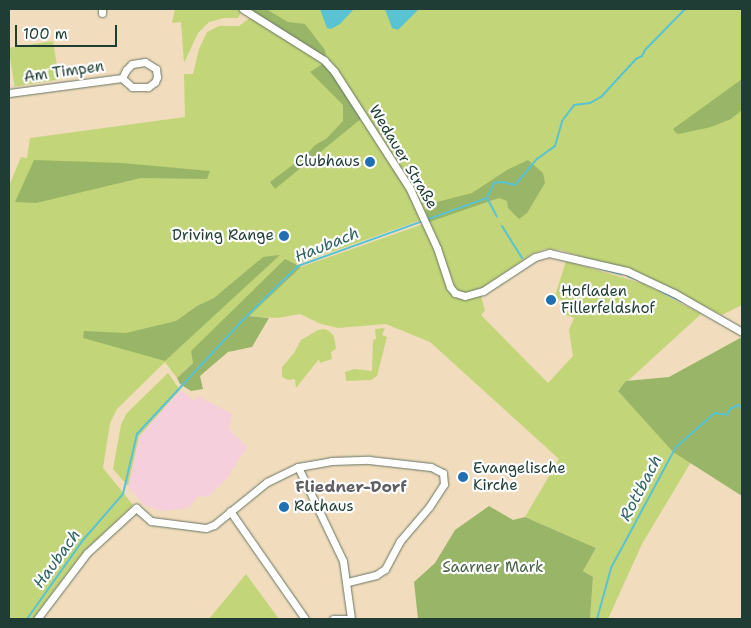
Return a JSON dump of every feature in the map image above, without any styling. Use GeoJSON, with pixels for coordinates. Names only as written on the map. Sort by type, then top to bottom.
{"type":"FeatureCollection","features":[{"type":"Feature","properties":{"kind":"street","name":"Wedauer Straße"},"geometry":{"type":"LineString","coordinates":[[243,9],[324,60],[334,71],[410,189],[426,222],[450,287],[455,294],[465,296],[483,291],[535,257],[548,253],[627,271],[674,293],[742,332]]}},
{"type":"Feature","properties":{"kind":"street","name":"Am Timpen"},"geometry":{"type":"LineString","coordinates":[[145,62],[156,69],[157,77],[148,87],[137,89],[128,85],[122,78],[128,66],[145,62]]}},
{"type":"Feature","properties":{"kind":"street","name":"Am Timpen"},"geometry":{"type":"LineString","coordinates":[[9,93],[122,78]]}},
{"type":"Feature","properties":{"kind":"street"},"geometry":{"type":"LineString","coordinates":[[37,619],[87,553],[136,508],[151,521],[195,528],[214,525],[267,482],[298,467],[332,461],[369,460],[438,469],[444,476],[444,484],[429,507],[400,541],[384,569],[376,575],[347,582]]}},
{"type":"Feature","properties":{"kind":"street"},"geometry":{"type":"LineString","coordinates":[[298,467],[340,553],[347,582],[351,619]]}},
{"type":"Feature","properties":{"kind":"street"},"geometry":{"type":"LineString","coordinates":[[230,511],[305,619]]}},
{"type":"Feature","properties":{"kind":"street"},"geometry":{"type":"LineString","coordinates":[[333,619],[346,619]]}},
{"type":"Feature","properties":{"kind":"shaded area"},"geometry":{"type":"Polygon","coordinates":[[[180,390],[195,401],[198,396],[232,414],[229,429],[247,447],[227,478],[208,497],[198,496],[189,508],[161,511],[144,505],[128,486],[139,436],[180,390]]]}},
{"type":"Feature","properties":{"kind":"green space"},"geometry":{"type":"Polygon","coordinates":[[[175,9],[238,9],[242,11],[238,18],[224,18],[209,22],[198,33],[184,63],[181,22],[172,23],[175,9]]]}},
{"type":"Feature","properties":{"kind":"green space"},"geometry":{"type":"Polygon","coordinates":[[[250,9],[742,9],[742,305],[722,315],[649,278],[561,250],[545,249],[532,254],[479,290],[485,310],[481,315],[548,383],[573,356],[569,330],[574,318],[566,315],[569,306],[555,296],[566,261],[644,284],[701,314],[618,390],[673,452],[691,462],[642,544],[608,619],[590,619],[593,577],[583,571],[596,548],[525,517],[559,459],[430,342],[386,324],[338,328],[321,324],[300,314],[278,318],[248,316],[301,267],[429,222],[427,218],[297,264],[177,378],[165,362],[117,409],[110,423],[103,468],[133,505],[80,556],[33,619],[9,619],[9,186],[21,157],[27,158],[30,138],[185,117],[184,74],[193,74],[199,49],[207,32],[219,26],[239,26],[251,17],[326,57],[250,9]]]}},
{"type":"Feature","properties":{"kind":"green space"},"geometry":{"type":"Polygon","coordinates":[[[250,9],[266,9],[288,22],[305,24],[325,50],[326,57],[250,9]]]}},
{"type":"Feature","properties":{"kind":"green space"},"geometry":{"type":"Polygon","coordinates":[[[53,41],[59,80],[15,87],[9,48],[53,41]]]}},
{"type":"Feature","properties":{"kind":"green space"},"geometry":{"type":"Polygon","coordinates":[[[324,63],[333,72],[362,118],[275,189],[270,182],[307,154],[315,145],[326,139],[343,121],[343,105],[310,72],[324,63]]]}},
{"type":"Feature","properties":{"kind":"green space"},"geometry":{"type":"Polygon","coordinates":[[[742,79],[742,110],[731,119],[711,127],[676,133],[673,129],[742,79]]]}},
{"type":"Feature","properties":{"kind":"green space"},"geometry":{"type":"Polygon","coordinates":[[[34,160],[122,163],[210,171],[207,179],[141,178],[36,203],[15,202],[34,160]]]}},
{"type":"Feature","properties":{"kind":"green space"},"geometry":{"type":"Polygon","coordinates":[[[528,160],[543,173],[545,183],[527,213],[519,219],[508,208],[507,201],[499,198],[429,222],[425,205],[472,193],[507,170],[528,160]]]}},
{"type":"Feature","properties":{"kind":"green space"},"geometry":{"type":"Polygon","coordinates":[[[280,255],[165,361],[83,338],[84,331],[126,333],[176,321],[197,306],[214,298],[263,257],[280,255]]]}},
{"type":"Feature","properties":{"kind":"green space"},"geometry":{"type":"Polygon","coordinates":[[[285,259],[301,267],[249,316],[269,318],[252,347],[228,352],[200,376],[203,389],[191,391],[180,384],[177,378],[193,363],[191,351],[285,259]]]}},
{"type":"Feature","properties":{"kind":"green space"},"geometry":{"type":"Polygon","coordinates":[[[385,328],[382,335],[387,337],[377,376],[371,380],[346,381],[345,372],[354,369],[372,371],[373,340],[376,339],[375,329],[385,328]]]}},
{"type":"Feature","properties":{"kind":"green space"},"geometry":{"type":"Polygon","coordinates":[[[325,329],[334,336],[336,349],[331,352],[332,359],[320,363],[319,359],[296,388],[295,379],[288,380],[282,377],[282,367],[294,353],[301,340],[318,330],[325,329]]]}},
{"type":"Feature","properties":{"kind":"green space"},"geometry":{"type":"Polygon","coordinates":[[[742,337],[742,496],[673,452],[618,391],[626,381],[669,377],[742,337]]]}},
{"type":"Feature","properties":{"kind":"green space"},"geometry":{"type":"Polygon","coordinates":[[[168,373],[180,390],[139,436],[128,486],[113,469],[121,425],[126,414],[168,373]]]}},
{"type":"Feature","properties":{"kind":"green space","name":"Saarner Mark"},"geometry":{"type":"Polygon","coordinates":[[[489,506],[513,520],[525,517],[596,548],[583,571],[593,577],[590,619],[418,619],[414,582],[435,563],[455,530],[489,506]]]}},
{"type":"Feature","properties":{"kind":"green space"},"geometry":{"type":"Polygon","coordinates":[[[246,574],[279,619],[209,619],[246,574]]]}},
{"type":"Feature","properties":{"kind":"water"},"geometry":{"type":"Polygon","coordinates":[[[320,9],[354,9],[340,24],[331,29],[327,28],[320,9]]]}},
{"type":"Feature","properties":{"kind":"water"},"geometry":{"type":"Polygon","coordinates":[[[385,9],[419,9],[398,30],[392,28],[385,9]]]}},
{"type":"Feature","properties":{"kind":"waterway","name":"Haubach"},"geometry":{"type":"LineString","coordinates":[[27,619],[83,540],[123,494],[137,434],[244,319],[298,266],[487,198],[494,183],[502,182],[515,185],[537,159],[555,146],[562,121],[574,105],[590,103],[601,97],[685,9]]}},
{"type":"Feature","properties":{"kind":"waterway"},"geometry":{"type":"LineString","coordinates":[[487,198],[497,217]]}},
{"type":"Feature","properties":{"kind":"waterway"},"geometry":{"type":"LineString","coordinates":[[502,226],[522,258]]}},
{"type":"Feature","properties":{"kind":"waterway"},"geometry":{"type":"LineString","coordinates":[[599,268],[621,274]]}},
{"type":"Feature","properties":{"kind":"waterway"},"geometry":{"type":"LineString","coordinates":[[628,276],[639,280]]}},
{"type":"Feature","properties":{"kind":"waterway"},"geometry":{"type":"LineString","coordinates":[[659,290],[681,301]]}},
{"type":"Feature","properties":{"kind":"waterway","name":"Rottbach"},"geometry":{"type":"LineString","coordinates":[[597,619],[611,568],[676,447],[715,413],[727,415],[730,409],[738,405],[742,409]]}},
{"type":"Feature","properties":{"kind":"place","name":"Clubhaus"},"geometry":{"type":"Point","coordinates":[370,162]}},
{"type":"Feature","properties":{"kind":"place","name":"Driving Range"},"geometry":{"type":"Point","coordinates":[284,236]}},
{"type":"Feature","properties":{"kind":"place","name":"Hofladen Fillerfeldshof"},"geometry":{"type":"Point","coordinates":[551,300]}},
{"type":"Feature","properties":{"kind":"place","name":"Evangelische Kirche"},"geometry":{"type":"Point","coordinates":[463,477]}},
{"type":"Feature","properties":{"kind":"place","name":"Rathaus"},"geometry":{"type":"Point","coordinates":[284,507]}},
{"type":"Feature","properties":{"kind":"district","name":"Fliedner-Dorf"},"geometry":{"type":"Point","coordinates":[351,487]}}]}
